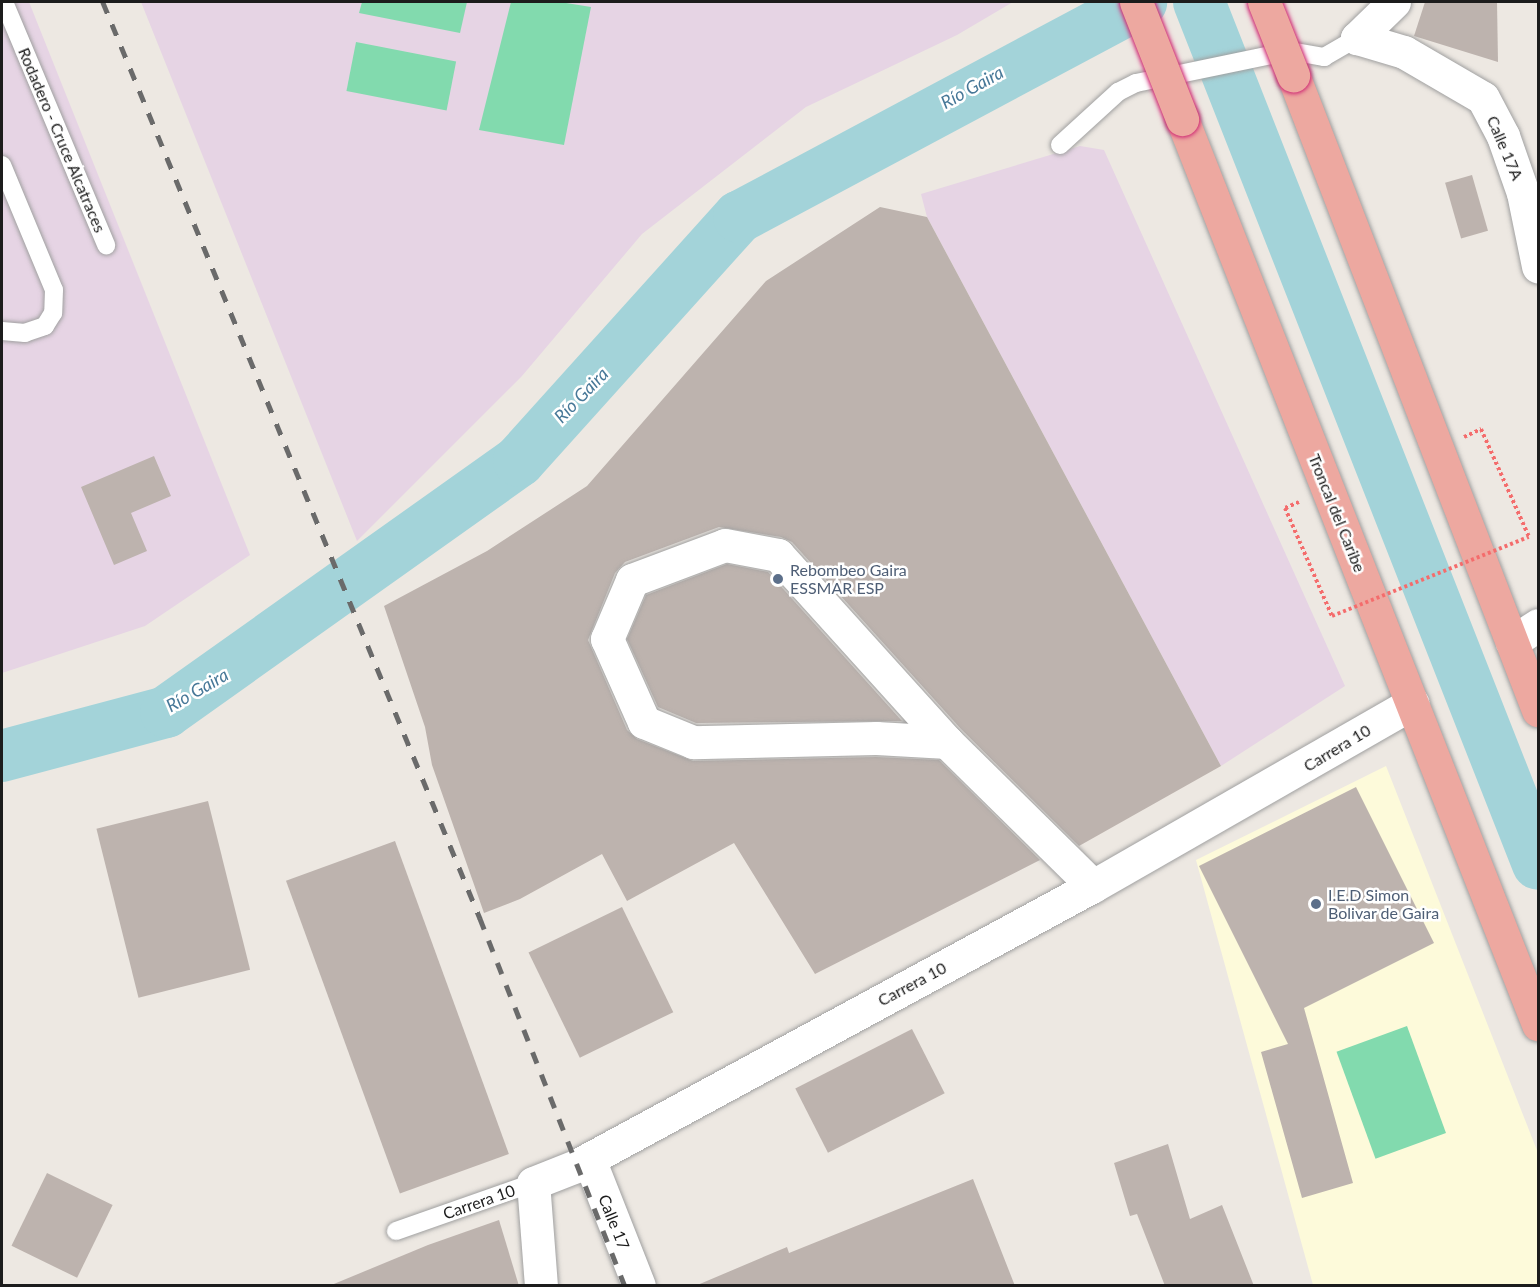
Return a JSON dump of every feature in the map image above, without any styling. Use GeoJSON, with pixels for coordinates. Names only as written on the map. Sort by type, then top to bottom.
{"type":"FeatureCollection","features":[{"type":"Feature","properties":{"kind":"highway","name":"Troncal del Caribe"},"geometry":{"type":"LineString","coordinates":[[1136,2],[1539,1024]]}},
{"type":"Feature","properties":{"kind":"highway"},"geometry":{"type":"LineString","coordinates":[[1264,2],[1525,633],[1539,710]]}},
{"type":"Feature","properties":{"kind":"street"},"geometry":{"type":"LineString","coordinates":[[1357,38],[1394,2]]}},
{"type":"Feature","properties":{"kind":"street","name":"Calle 17A"},"geometry":{"type":"LineString","coordinates":[[1357,38],[1404,52],[1483,98],[1503,136],[1523,193],[1539,266]]}},
{"type":"Feature","properties":{"kind":"street"},"geometry":{"type":"LineString","coordinates":[[947,742],[876,738],[693,742],[644,722],[607,639],[632,579],[725,545],[778,555],[947,742],[1093,886]]}},
{"type":"Feature","properties":{"kind":"street","name":"Carrera 10"},"geometry":{"type":"LineString","coordinates":[[532,1183],[589,1159],[1093,886],[1412,703]]}},
{"type":"Feature","properties":{"kind":"street","name":"Calle 17"},"geometry":{"type":"LineString","coordinates":[[589,1159],[639,1286]]}},
{"type":"Feature","properties":{"kind":"street"},"geometry":{"type":"LineString","coordinates":[[532,1183],[541,1286]]}},
{"type":"Feature","properties":{"kind":"lane","name":"Rodadero - Cruce Alcatraces"},"geometry":{"type":"LineString","coordinates":[[4,2],[106,245]]}},
{"type":"Feature","properties":{"kind":"lane"},"geometry":{"type":"LineString","coordinates":[[1060,145],[1118,92],[1136,83],[1290,51],[1324,57],[1357,38]]}},
{"type":"Feature","properties":{"kind":"lane"},"geometry":{"type":"LineString","coordinates":[[2,165],[54,290],[53,313],[45,326],[25,333],[2,331]]}},
{"type":"Feature","properties":{"kind":"lane","name":"Carrera 10"},"geometry":{"type":"LineString","coordinates":[[396,1231],[532,1183]]}},
{"type":"Feature","properties":{"kind":"path"},"geometry":{"type":"LineString","coordinates":[[1305,512],[1300,502],[1284,508],[1332,616],[1529,537],[1481,429],[1463,438],[1467,449]]}},
{"type":"Feature","properties":{"kind":"path"},"geometry":{"type":"LineString","coordinates":[[1503,536],[1512,558]]}},
{"type":"Feature","properties":{"kind":"path"},"geometry":{"type":"LineString","coordinates":[[1339,600],[1347,622]]}},
{"type":"Feature","properties":{"kind":"shaded area"},"geometry":{"type":"Polygon","coordinates":[[[2,2],[29,2],[250,555],[145,626],[2,673],[2,2]]]}},
{"type":"Feature","properties":{"kind":"shaded area"},"geometry":{"type":"Polygon","coordinates":[[[141,2],[1013,2],[957,35],[806,107],[642,234],[522,376],[357,541],[141,2]]]}},
{"type":"Feature","properties":{"kind":"shaded area"},"geometry":{"type":"Polygon","coordinates":[[[1080,146],[1104,150],[1345,686],[1221,766],[927,217],[921,194],[1080,146]]]}},
{"type":"Feature","properties":{"kind":"shaded area"},"geometry":{"type":"Polygon","coordinates":[[[1386,766],[1538,1153],[1538,1285],[1313,1285],[1196,860],[1386,766]]]}},
{"type":"Feature","properties":{"kind":"green space"},"geometry":{"type":"Polygon","coordinates":[[[362,2],[467,2],[460,33],[359,13],[362,2]]]}},
{"type":"Feature","properties":{"kind":"green space"},"geometry":{"type":"Polygon","coordinates":[[[511,2],[560,2],[591,7],[564,145],[479,130],[511,2]]]}},
{"type":"Feature","properties":{"kind":"green space"},"geometry":{"type":"Polygon","coordinates":[[[356,42],[456,61],[447,111],[346,91],[356,42]]]}},
{"type":"Feature","properties":{"kind":"green space"},"geometry":{"type":"Polygon","coordinates":[[[1407,1026],[1446,1133],[1376,1159],[1337,1052],[1407,1026]]]}},
{"type":"Feature","properties":{"kind":"building"},"geometry":{"type":"Polygon","coordinates":[[[1425,2],[1497,2],[1498,62],[1414,36],[1425,2]]]}},
{"type":"Feature","properties":{"kind":"building"},"geometry":{"type":"Polygon","coordinates":[[[1472,175],[1488,231],[1461,238],[1445,183],[1472,175]]]}},
{"type":"Feature","properties":{"kind":"building","name":"Rebombeo Gaira ESSMAR ESP"},"geometry":{"type":"Polygon","coordinates":[[[880,207],[927,217],[1221,766],[1079,846],[961,729],[792,542],[781,537],[719,527],[625,562],[615,573],[588,640],[627,730],[637,739],[693,761],[876,757],[939,760],[1040,860],[815,974],[734,843],[627,901],[602,854],[520,899],[484,913],[432,765],[425,727],[384,606],[487,551],[587,486],[766,281],[880,207]]]}},
{"type":"Feature","properties":{"kind":"building"},"geometry":{"type":"Polygon","coordinates":[[[154,456],[171,496],[131,513],[147,551],[114,565],[81,487],[154,456]]]}},
{"type":"Feature","properties":{"kind":"building"},"geometry":{"type":"Polygon","coordinates":[[[727,564],[768,572],[902,721],[696,723],[658,707],[627,639],[646,595],[727,564]]]}},
{"type":"Feature","properties":{"kind":"building","name":"I.E.D Simon Bolivar de Gaira"},"geometry":{"type":"Polygon","coordinates":[[[1356,787],[1434,943],[1304,1008],[1353,1183],[1302,1198],[1261,1052],[1288,1044],[1199,866],[1356,787]]]}},
{"type":"Feature","properties":{"kind":"building"},"geometry":{"type":"Polygon","coordinates":[[[208,801],[250,970],[139,998],[96,829],[208,801]]]}},
{"type":"Feature","properties":{"kind":"building"},"geometry":{"type":"Polygon","coordinates":[[[395,841],[509,1154],[400,1194],[286,881],[395,841]]]}},
{"type":"Feature","properties":{"kind":"building"},"geometry":{"type":"Polygon","coordinates":[[[622,907],[673,1012],[580,1058],[529,953],[622,907]]]}},
{"type":"Feature","properties":{"kind":"building"},"geometry":{"type":"Polygon","coordinates":[[[912,1029],[945,1093],[828,1153],[795,1088],[912,1029]]]}},
{"type":"Feature","properties":{"kind":"building"},"geometry":{"type":"Polygon","coordinates":[[[1168,1144],[1190,1219],[1222,1205],[1254,1286],[1165,1286],[1137,1214],[1130,1216],[1114,1163],[1168,1144]]]}},
{"type":"Feature","properties":{"kind":"building"},"geometry":{"type":"Polygon","coordinates":[[[47,1173],[113,1205],[77,1278],[11,1246],[47,1173]]]}},
{"type":"Feature","properties":{"kind":"building"},"geometry":{"type":"Polygon","coordinates":[[[973,1179],[1015,1286],[695,1286],[787,1247],[789,1253],[973,1179]]]}},
{"type":"Feature","properties":{"kind":"building"},"geometry":{"type":"Polygon","coordinates":[[[499,1220],[519,1286],[329,1286],[428,1245],[499,1220]]]}},
{"type":"Feature","properties":{"kind":"waterway","name":"Río Gaira"},"geometry":{"type":"LineString","coordinates":[[2,756],[166,712],[519,461],[739,217],[1141,2]]}},
{"type":"Feature","properties":{"kind":"waterway"},"geometry":{"type":"LineString","coordinates":[[1199,2],[1538,864]]}},
{"type":"Feature","properties":{"kind":"railway"},"geometry":{"type":"LineString","coordinates":[[103,2],[480,918],[625,1286]]}},
{"type":"Feature","properties":{"kind":"place","name":"Rebombeo Gaira ESSMAR ESP"},"geometry":{"type":"Point","coordinates":[778,579]}},
{"type":"Feature","properties":{"kind":"place","name":"I.E.D Simon Bolivar de Gaira"},"geometry":{"type":"Point","coordinates":[1316,904]}}]}
